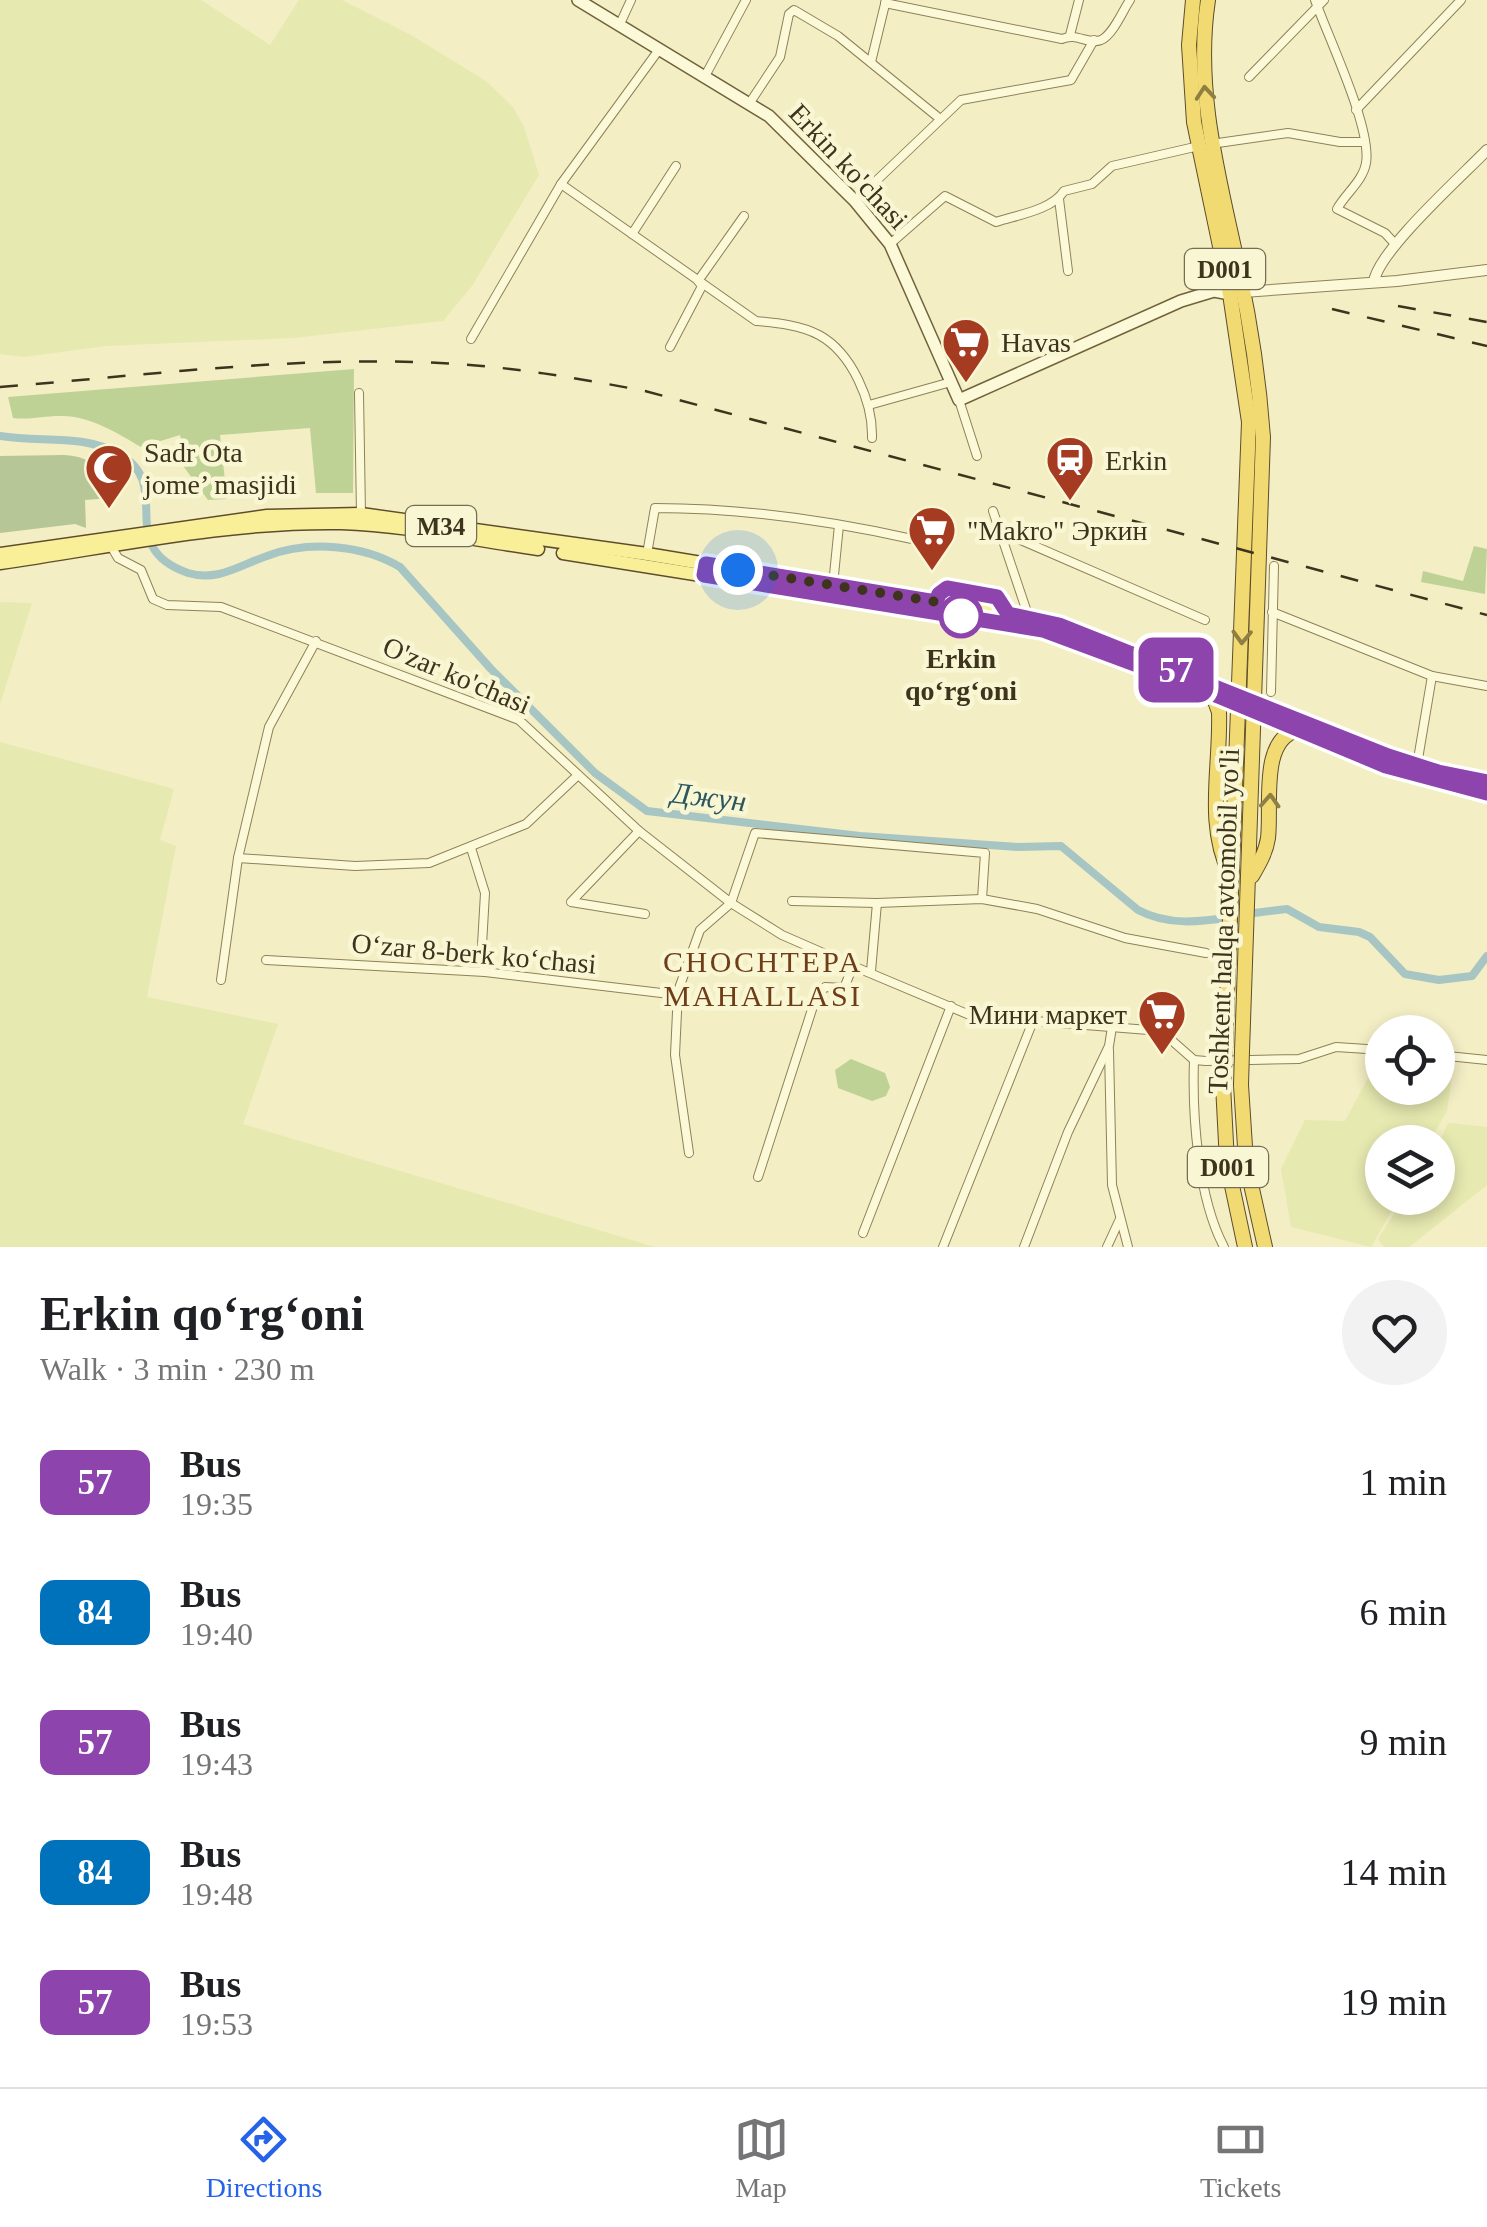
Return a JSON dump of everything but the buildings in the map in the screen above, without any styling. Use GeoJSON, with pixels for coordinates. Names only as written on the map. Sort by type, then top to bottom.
{"type":"FeatureCollection","features":[{"type":"Feature","properties":{"kind":"highway","name":"Toshkent halqa avtomobil yo'li"},"geometry":{"type":"LineString","coordinates":[[1193,0],[1189,70],[1259,382],[1263,451],[1250,881],[1238,936],[1223,1085],[1227,1162],[1246,1247]]}},
{"type":"Feature","properties":{"kind":"highway","name":"Toshkent halqa avtomobil yo'li"},"geometry":{"type":"LineString","coordinates":[[1205,146],[1208,0]]}},
{"type":"Feature","properties":{"kind":"highway","name":"Toshkent halqa avtomobil yo'li"},"geometry":{"type":"LineString","coordinates":[[1237,293],[1249,442],[1233,880],[1242,1051],[1241,1122],[1250,1191],[1264,1247]]}},
{"type":"Feature","properties":{"kind":"highway"},"geometry":{"type":"LineString","coordinates":[[1202,690],[1215,701],[1219,712],[1215,828],[1221,855],[1233,880]]}},
{"type":"Feature","properties":{"kind":"highway"},"geometry":{"type":"LineString","coordinates":[[1250,881],[1268,843],[1274,715]]}},
{"type":"Feature","properties":{"kind":"highway"},"geometry":{"type":"LineString","coordinates":[[1273,751],[1284,735],[1298,730]]}},
{"type":"Feature","properties":{"kind":"main road","name":"Erkin ko'chasi"},"geometry":{"type":"LineString","coordinates":[[578,0],[769,116],[855,202],[890,244],[960,400]]}},
{"type":"Feature","properties":{"kind":"main road"},"geometry":{"type":"LineString","coordinates":[[960,400],[1181,301],[1214,292],[1237,293]]}},
{"type":"Feature","properties":{"kind":"main road","name":"M34"},"geometry":{"type":"LineString","coordinates":[[0,554],[119,542],[293,514],[361,514],[647,554],[705,570],[1059,625],[1274,715]]}},
{"type":"Feature","properties":{"kind":"main road","name":"M34"},"geometry":{"type":"LineString","coordinates":[[176,532],[277,524],[362,524],[833,585],[1029,622],[1202,690],[1227,695]]}},
{"type":"Feature","properties":{"kind":"main road","name":"M34"},"geometry":{"type":"LineString","coordinates":[[0,563],[44,552]]}},
{"type":"Feature","properties":{"kind":"main road"},"geometry":{"type":"LineString","coordinates":[[1274,715],[1417,766],[1487,782]]}},
{"type":"Feature","properties":{"kind":"main road"},"geometry":{"type":"LineString","coordinates":[[1274,715],[1298,730],[1401,771],[1487,792]]}},
{"type":"Feature","properties":{"kind":"street"},"geometry":{"type":"LineString","coordinates":[[619,26],[631,0]]}},
{"type":"Feature","properties":{"kind":"street"},"geometry":{"type":"LineString","coordinates":[[704,78],[746,0]]}},
{"type":"Feature","properties":{"kind":"street"},"geometry":{"type":"LineString","coordinates":[[1070,35],[1079,0]]}},
{"type":"Feature","properties":{"kind":"street"},"geometry":{"type":"LineString","coordinates":[[871,62],[885,1],[1062,39],[1070,35],[1094,40],[1105,38],[1130,0]]}},
{"type":"Feature","properties":{"kind":"street"},"geometry":{"type":"LineString","coordinates":[[1356,110],[1461,0]]}},
{"type":"Feature","properties":{"kind":"street"},"geometry":{"type":"LineString","coordinates":[[1249,77],[1319,2],[1356,110],[1367,161],[1337,209],[1385,233],[1396,244]]}},
{"type":"Feature","properties":{"kind":"street"},"geometry":{"type":"LineString","coordinates":[[749,104],[780,56],[788,14],[794,10],[838,36],[939,118]]}},
{"type":"Feature","properties":{"kind":"street"},"geometry":{"type":"LineString","coordinates":[[855,202],[961,100],[1071,80],[1094,40]]}},
{"type":"Feature","properties":{"kind":"street"},"geometry":{"type":"LineString","coordinates":[[471,339],[561,184],[658,51]]}},
{"type":"Feature","properties":{"kind":"street"},"geometry":{"type":"LineString","coordinates":[[1068,271],[1060,199],[1064,192],[1092,184],[1112,166],[1288,133],[1365,142]]}},
{"type":"Feature","properties":{"kind":"street"},"geometry":{"type":"LineString","coordinates":[[1374,282],[1375,270],[1396,244],[1487,150]]}},
{"type":"Feature","properties":{"kind":"street"},"geometry":{"type":"LineString","coordinates":[[632,234],[676,166]]}},
{"type":"Feature","properties":{"kind":"street"},"geometry":{"type":"LineString","coordinates":[[561,184],[702,286],[756,320],[785,324],[824,338],[858,379],[869,405],[872,438]]}},
{"type":"Feature","properties":{"kind":"street"},"geometry":{"type":"LineString","coordinates":[[890,244],[948,195],[992,223],[1060,199]]}},
{"type":"Feature","properties":{"kind":"street"},"geometry":{"type":"LineString","coordinates":[[702,286],[698,281],[744,216]]}},
{"type":"Feature","properties":{"kind":"street"},"geometry":{"type":"LineString","coordinates":[[1237,293],[1487,270]]}},
{"type":"Feature","properties":{"kind":"street"},"geometry":{"type":"LineString","coordinates":[[670,347],[702,286]]}},
{"type":"Feature","properties":{"kind":"street"},"geometry":{"type":"LineString","coordinates":[[869,405],[951,382]]}},
{"type":"Feature","properties":{"kind":"street"},"geometry":{"type":"LineString","coordinates":[[359,393],[361,514]]}},
{"type":"Feature","properties":{"kind":"street","name":"Erkin ko'chasi"},"geometry":{"type":"LineString","coordinates":[[960,400],[977,456]]}},
{"type":"Feature","properties":{"kind":"street"},"geometry":{"type":"LineString","coordinates":[[647,554],[655,508],[722,508],[912,538]]}},
{"type":"Feature","properties":{"kind":"street"},"geometry":{"type":"LineString","coordinates":[[993,511],[1029,622]]}},
{"type":"Feature","properties":{"kind":"street"},"geometry":{"type":"LineString","coordinates":[[833,585],[839,525]]}},
{"type":"Feature","properties":{"kind":"street"},"geometry":{"type":"LineString","coordinates":[[1000,531],[1205,620]]}},
{"type":"Feature","properties":{"kind":"street","name":"O'zar ko'chasi"},"geometry":{"type":"LineString","coordinates":[[119,542],[118,558],[141,570],[153,599],[167,606],[221,608],[519,720],[639,831],[731,903],[782,935],[972,1016],[1161,1031],[1194,1060]]}},
{"type":"Feature","properties":{"kind":"street"},"geometry":{"type":"LineString","coordinates":[[1271,692],[1274,566]]}},
{"type":"Feature","properties":{"kind":"street"},"geometry":{"type":"LineString","coordinates":[[1272,612],[1432,676],[1487,686]]}},
{"type":"Feature","properties":{"kind":"street"},"geometry":{"type":"LineString","coordinates":[[221,980],[238,858],[270,727],[316,641]]}},
{"type":"Feature","properties":{"kind":"street"},"geometry":{"type":"LineString","coordinates":[[1417,766],[1432,676]]}},
{"type":"Feature","properties":{"kind":"street"},"geometry":{"type":"LineString","coordinates":[[238,858],[355,866],[429,863],[526,824],[578,775]]}},
{"type":"Feature","properties":{"kind":"street"},"geometry":{"type":"LineString","coordinates":[[639,831],[571,902],[645,914]]}},
{"type":"Feature","properties":{"kind":"street"},"geometry":{"type":"LineString","coordinates":[[690,1153],[675,1056],[678,995],[700,930],[731,903],[755,833],[985,853],[982,900]]}},
{"type":"Feature","properties":{"kind":"street"},"geometry":{"type":"LineString","coordinates":[[471,848],[485,893],[485,972]]}},
{"type":"Feature","properties":{"kind":"street"},"geometry":{"type":"LineString","coordinates":[[792,901],[876,904],[982,900],[1036,909],[1125,938],[1206,953]]}},
{"type":"Feature","properties":{"kind":"street"},"geometry":{"type":"LineString","coordinates":[[871,972],[876,904]]}},
{"type":"Feature","properties":{"kind":"street","name":"Oʻzar 8-berk koʻchasi"},"geometry":{"type":"LineString","coordinates":[[266,960],[485,972],[678,995]]}},
{"type":"Feature","properties":{"kind":"street"},"geometry":{"type":"LineString","coordinates":[[758,1177],[816,997],[825,987],[844,988],[852,966]]}},
{"type":"Feature","properties":{"kind":"street"},"geometry":{"type":"LineString","coordinates":[[864,1233],[950,1006]]}},
{"type":"Feature","properties":{"kind":"street"},"geometry":{"type":"LineString","coordinates":[[943,1247],[1033,1020]]}},
{"type":"Feature","properties":{"kind":"street"},"geometry":{"type":"LineString","coordinates":[[1112,1026],[1108,1046],[1112,1185],[1128,1247]]}},
{"type":"Feature","properties":{"kind":"street"},"geometry":{"type":"LineString","coordinates":[[1024,1247],[1068,1132],[1108,1046]]}},
{"type":"Feature","properties":{"kind":"street"},"geometry":{"type":"LineString","coordinates":[[1224,1247],[1209,1214],[1197,1127],[1194,1060],[1265,1062],[1299,1059],[1336,1047],[1365,1049]]}},
{"type":"Feature","properties":{"kind":"street"},"geometry":{"type":"LineString","coordinates":[[1455,1057],[1487,1060]]}},
{"type":"Feature","properties":{"kind":"street"},"geometry":{"type":"LineString","coordinates":[[1107,1247],[1118,1220]]}},
{"type":"Feature","properties":{"kind":"green space"},"geometry":{"type":"Polygon","coordinates":[[[0,0],[201,0],[270,45],[299,0],[342,0],[411,35],[486,81],[513,107],[524,127],[539,175],[472,286],[443,321],[293,338],[106,346],[24,357],[0,354],[0,0]]]}},
{"type":"Feature","properties":{"kind":"green space"},"geometry":{"type":"Polygon","coordinates":[[[354,369],[353,493],[316,493],[310,428],[220,435],[227,499],[208,500],[181,463],[186,460],[180,435],[141,447],[82,418],[13,418],[8,397],[354,369]]]}},
{"type":"Feature","properties":{"kind":"green space"},"geometry":{"type":"Polygon","coordinates":[[[64,455],[97,467],[111,498],[85,500],[86,528],[75,524],[0,533],[0,456],[64,455]]]}},
{"type":"Feature","properties":{"kind":"green space"},"geometry":{"type":"Polygon","coordinates":[[[1474,546],[1487,549],[1485,594],[1421,582],[1423,571],[1463,581],[1474,546]]]}},
{"type":"Feature","properties":{"kind":"green space"},"geometry":{"type":"Polygon","coordinates":[[[0,602],[32,603],[0,704],[0,602]]]}},
{"type":"Feature","properties":{"kind":"green space"},"geometry":{"type":"Polygon","coordinates":[[[0,742],[174,789],[160,840],[176,846],[147,997],[278,1024],[243,1124],[655,1247],[0,1247],[0,742]]]}},
{"type":"Feature","properties":{"kind":"green space"},"geometry":{"type":"Polygon","coordinates":[[[851,1059],[885,1073],[890,1087],[886,1096],[872,1101],[838,1088],[835,1070],[851,1059]]]}},
{"type":"Feature","properties":{"kind":"green space"},"geometry":{"type":"Polygon","coordinates":[[[1365,1083],[1365,1105],[1448,1105],[1439,1125],[1365,1125],[1365,1215],[1389,1215],[1371,1247],[1291,1227],[1281,1169],[1305,1120],[1345,1121],[1365,1083]]]}},
{"type":"Feature","properties":{"kind":"green space"},"geometry":{"type":"Polygon","coordinates":[[[1448,1123],[1487,1127],[1487,1185],[1455,1210],[1455,1125],[1448,1123]]]}},
{"type":"Feature","properties":{"kind":"green space"},"geometry":{"type":"Polygon","coordinates":[[[1393,1215],[1449,1215],[1409,1247],[1384,1247],[1378,1239],[1393,1215]]]}},
{"type":"Feature","properties":{"kind":"waterway","name":"Джун"},"geometry":{"type":"LineString","coordinates":[[0,436],[90,443],[119,454],[135,467],[143,482],[153,548],[166,562],[188,573],[219,574],[283,551],[318,547],[370,554],[400,567],[491,669],[595,773],[647,811],[860,836],[1018,847],[1061,846],[1149,915],[1184,921],[1232,917]]}},
{"type":"Feature","properties":{"kind":"waterway","name":"Джун"},"geometry":{"type":"LineString","coordinates":[[1246,914],[1287,909],[1319,927],[1359,932],[1370,937],[1405,974],[1439,980],[1472,976],[1487,956]]}},
{"type":"Feature","properties":{"kind":"railway"},"geometry":{"type":"LineString","coordinates":[[1398,306],[1487,322]]}},
{"type":"Feature","properties":{"kind":"railway"},"geometry":{"type":"LineString","coordinates":[[1332,309],[1487,346]]}},
{"type":"Feature","properties":{"kind":"railway"},"geometry":{"type":"LineString","coordinates":[[0,387],[228,367],[342,362],[456,364],[551,374],[645,391],[1487,615]]}},
{"type":"Feature","properties":{"kind":"bus line","name":"57"},"geometry":{"type":"LineString","coordinates":[[1487,782],[1388,756],[1059,625],[1008,614],[997,597],[947,588],[936,602],[706,564],[704,575],[1043,630],[1199,688],[1386,766],[1487,793]]}},
{"type":"Feature","properties":{"kind":"place","name":"Havas"},"geometry":{"type":"Point","coordinates":[966,384]}},
{"type":"Feature","properties":{"kind":"place","name":"Erkin"},"geometry":{"type":"Point","coordinates":[1070,502]}},
{"type":"Feature","properties":{"kind":"place","name":"Sadr Ota jome’ masjidi"},"geometry":{"type":"Point","coordinates":[109,510]}},
{"type":"Feature","properties":{"kind":"place","name":"\"Makro\" Эркин"},"geometry":{"type":"Point","coordinates":[932,572]}},
{"type":"Feature","properties":{"kind":"place","name":"Erkin qoʻrgʻoni"},"geometry":{"type":"Point","coordinates":[961,616]}},
{"type":"Feature","properties":{"kind":"place","name":"Мини маркет"},"geometry":{"type":"Point","coordinates":[1162,1056]}},
{"type":"Feature","properties":{"kind":"district","name":"CHOCHTEPA MAHALLASI"},"geometry":{"type":"Point","coordinates":[763,979]}},
{"type":"Feature","properties":{"kind":"route"},"geometry":{"type":"LineString","coordinates":[[738,570],[962,606],[961,616]]}}]}
